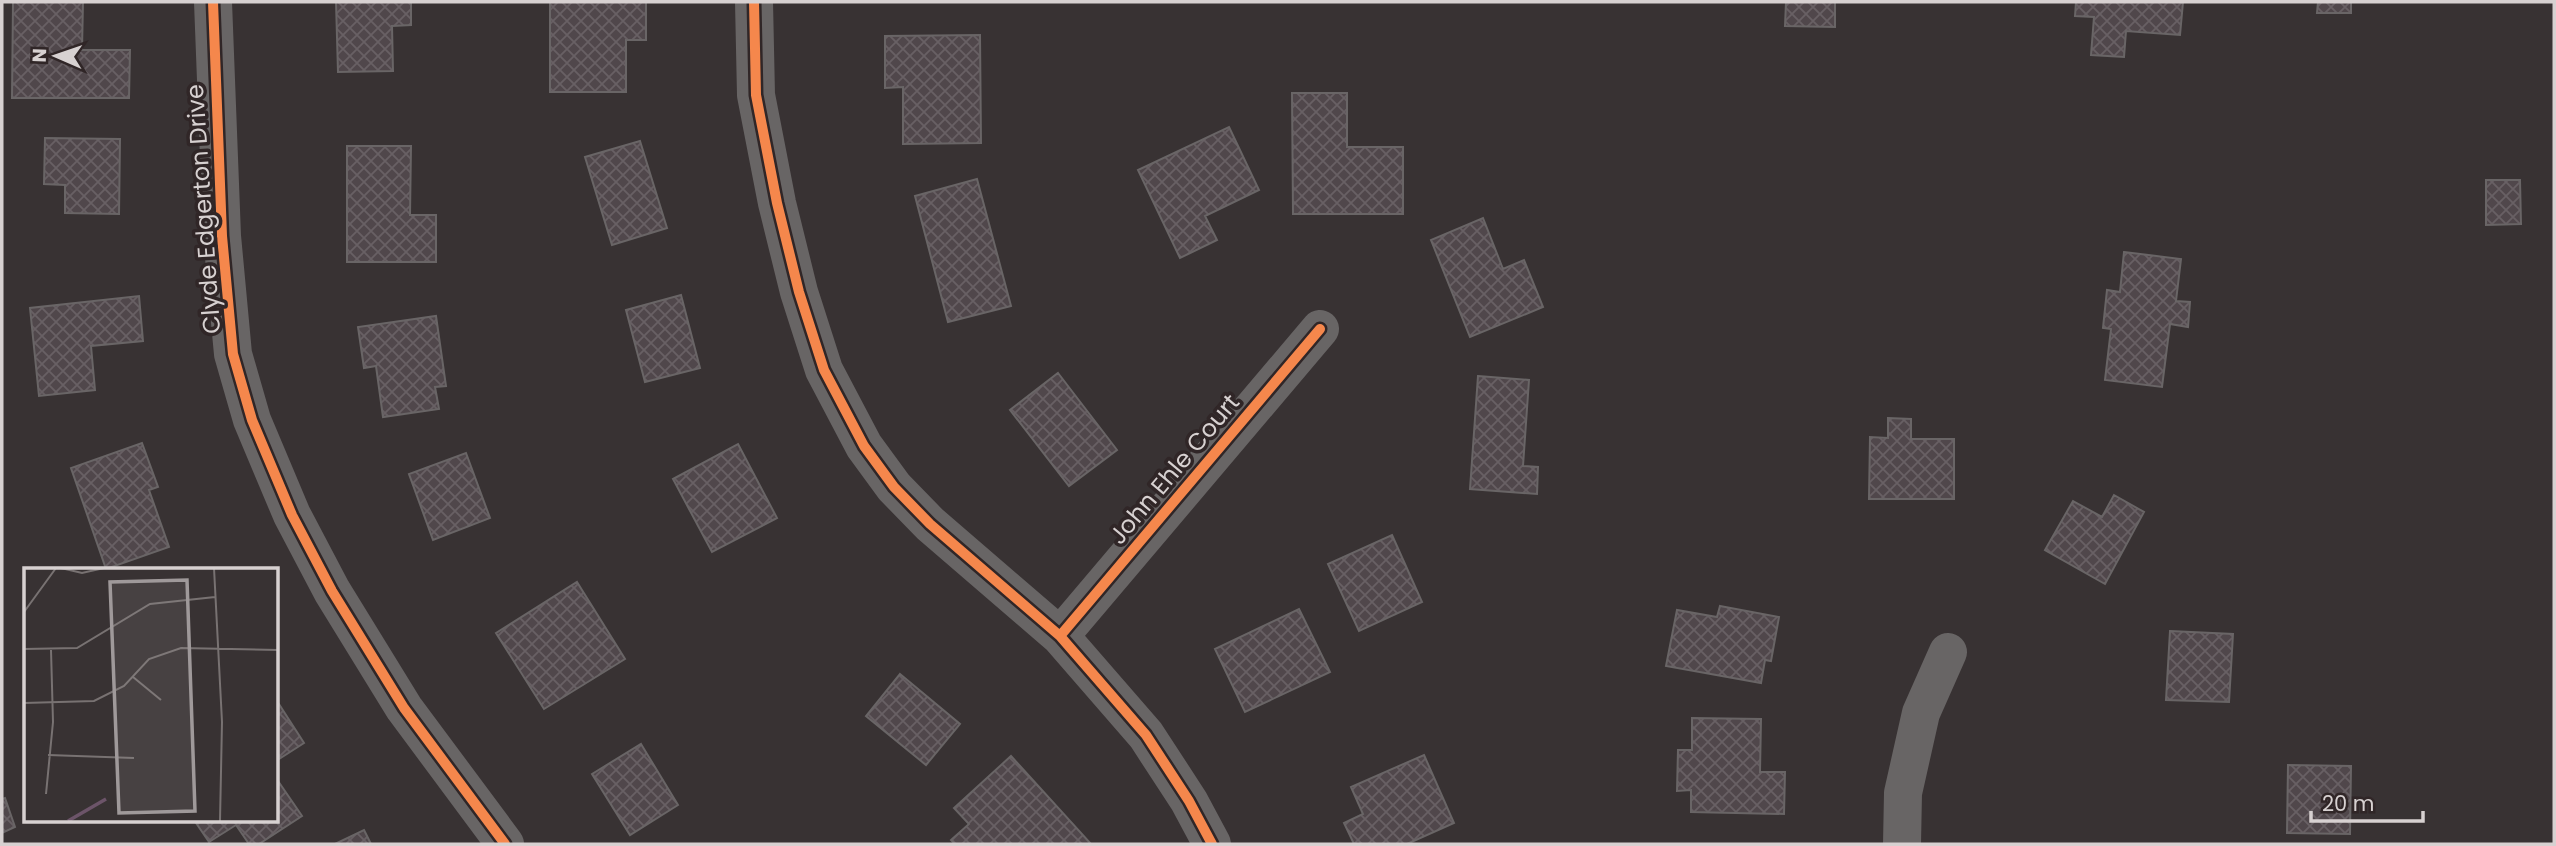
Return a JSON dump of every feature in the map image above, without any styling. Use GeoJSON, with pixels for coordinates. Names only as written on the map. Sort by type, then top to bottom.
{"type":"FeatureCollection","features":[{"type":"Feature","properties":{"kind":"street","name":"Clyde Edgerton Drive"},"geometry":{"type":"LineString","coordinates":[[213,2],[222,236],[233,354],[252,420],[292,515],[332,591],[404,708],[505,844]]}},
{"type":"Feature","properties":{"kind":"street"},"geometry":{"type":"LineString","coordinates":[[754,2],[755,95],[780,216],[799,292],[824,369],[864,446],[894,487],[930,523],[1060,636],[1146,734],[1189,801],[1212,844]]}},
{"type":"Feature","properties":{"kind":"street","name":"John Ehle Court"},"geometry":{"type":"LineString","coordinates":[[1060,636],[1320,329]]}},
{"type":"Feature","properties":{"kind":"street"},"geometry":{"type":"LineString","coordinates":[[1902,844],[1903,793],[1921,713],[1948,652]]}},
{"type":"Feature","properties":{"kind":"building"},"geometry":{"type":"Polygon","coordinates":[[[13,2],[83,2],[82,50],[130,50],[129,98],[12,98],[13,2]]]}},
{"type":"Feature","properties":{"kind":"building"},"geometry":{"type":"Polygon","coordinates":[[[336,2],[411,2],[411,25],[392,26],[393,71],[338,72],[336,2]]]}},
{"type":"Feature","properties":{"kind":"building"},"geometry":{"type":"Polygon","coordinates":[[[550,2],[646,2],[646,40],[626,40],[626,92],[550,92],[550,2]]]}},
{"type":"Feature","properties":{"kind":"building"},"geometry":{"type":"Polygon","coordinates":[[[1786,2],[1835,2],[1835,27],[1785,26],[1786,2]]]}},
{"type":"Feature","properties":{"kind":"building"},"geometry":{"type":"Polygon","coordinates":[[[2076,2],[2183,2],[2180,35],[2126,31],[2124,57],[2091,55],[2094,17],[2075,16],[2076,2]]]}},
{"type":"Feature","properties":{"kind":"building"},"geometry":{"type":"Polygon","coordinates":[[[2318,2],[2351,2],[2351,13],[2317,13],[2318,2]]]}},
{"type":"Feature","properties":{"kind":"building"},"geometry":{"type":"Polygon","coordinates":[[[980,35],[981,143],[903,144],[903,87],[885,88],[885,36],[980,35]]]}},
{"type":"Feature","properties":{"kind":"building"},"geometry":{"type":"Polygon","coordinates":[[[1292,93],[1347,93],[1347,147],[1403,147],[1403,214],[1293,214],[1292,93]]]}},
{"type":"Feature","properties":{"kind":"building"},"geometry":{"type":"Polygon","coordinates":[[[1229,127],[1259,190],[1205,216],[1217,240],[1180,258],[1138,170],[1229,127]]]}},
{"type":"Feature","properties":{"kind":"building"},"geometry":{"type":"Polygon","coordinates":[[[45,138],[120,139],[119,214],[65,213],[65,185],[44,184],[45,138]]]}},
{"type":"Feature","properties":{"kind":"building"},"geometry":{"type":"Polygon","coordinates":[[[640,141],[667,228],[612,245],[585,157],[640,141]]]}},
{"type":"Feature","properties":{"kind":"building"},"geometry":{"type":"Polygon","coordinates":[[[347,146],[411,146],[410,215],[436,215],[436,262],[347,262],[347,146]]]}},
{"type":"Feature","properties":{"kind":"building"},"geometry":{"type":"Polygon","coordinates":[[[977,179],[1011,306],[948,322],[915,196],[977,179]]]}},
{"type":"Feature","properties":{"kind":"building"},"geometry":{"type":"Polygon","coordinates":[[[2486,180],[2520,180],[2521,224],[2486,225],[2486,180]]]}},
{"type":"Feature","properties":{"kind":"building"},"geometry":{"type":"Polygon","coordinates":[[[1483,218],[1503,269],[1524,260],[1543,307],[1470,337],[1431,240],[1483,218]]]}},
{"type":"Feature","properties":{"kind":"building"},"geometry":{"type":"Polygon","coordinates":[[[2124,252],[2181,259],[2176,301],[2190,302],[2188,327],[2170,324],[2162,387],[2105,380],[2111,329],[2103,328],[2107,290],[2120,292],[2124,252]]]}},
{"type":"Feature","properties":{"kind":"building"},"geometry":{"type":"Polygon","coordinates":[[[681,295],[700,368],[645,382],[626,310],[681,295]]]}},
{"type":"Feature","properties":{"kind":"building"},"geometry":{"type":"Polygon","coordinates":[[[139,296],[143,341],[91,346],[95,390],[39,396],[30,308],[139,296]]]}},
{"type":"Feature","properties":{"kind":"building"},"geometry":{"type":"Polygon","coordinates":[[[436,316],[446,386],[435,387],[439,409],[383,417],[376,366],[364,368],[358,327],[436,316]]]}},
{"type":"Feature","properties":{"kind":"building"},"geometry":{"type":"Polygon","coordinates":[[[1058,373],[1117,450],[1069,486],[1010,410],[1058,373]]]}},
{"type":"Feature","properties":{"kind":"building"},"geometry":{"type":"Polygon","coordinates":[[[1478,376],[1529,380],[1523,466],[1538,467],[1537,494],[1470,489],[1478,376]]]}},
{"type":"Feature","properties":{"kind":"building"},"geometry":{"type":"Polygon","coordinates":[[[1888,418],[1911,419],[1911,439],[1954,439],[1954,499],[1869,499],[1870,437],[1888,438],[1888,418]]]}},
{"type":"Feature","properties":{"kind":"building"},"geometry":{"type":"Polygon","coordinates":[[[142,443],[158,487],[149,490],[169,547],[106,568],[71,468],[142,443]]]}},
{"type":"Feature","properties":{"kind":"building"},"geometry":{"type":"Polygon","coordinates":[[[738,444],[777,518],[712,552],[673,479],[738,444]]]}},
{"type":"Feature","properties":{"kind":"building"},"geometry":{"type":"Polygon","coordinates":[[[466,453],[490,518],[433,540],[409,474],[466,453]]]}},
{"type":"Feature","properties":{"kind":"building"},"geometry":{"type":"Polygon","coordinates":[[[2114,495],[2144,512],[2105,584],[2045,550],[2073,501],[2102,517],[2114,495]]]}},
{"type":"Feature","properties":{"kind":"building"},"geometry":{"type":"Polygon","coordinates":[[[1392,535],[1422,602],[1359,631],[1328,564],[1392,535]]]}},
{"type":"Feature","properties":{"kind":"building"},"geometry":{"type":"Polygon","coordinates":[[[577,582],[625,659],[544,709],[496,633],[577,582]]]}},
{"type":"Feature","properties":{"kind":"building"},"geometry":{"type":"Polygon","coordinates":[[[1720,606],[1779,617],[1771,661],[1765,660],[1761,683],[1666,666],[1677,610],[1717,617],[1720,606]]]}},
{"type":"Feature","properties":{"kind":"building"},"geometry":{"type":"Polygon","coordinates":[[[1299,609],[1330,672],[1245,712],[1215,649],[1299,609]]]}},
{"type":"Feature","properties":{"kind":"building"},"geometry":{"type":"Polygon","coordinates":[[[2170,631],[2233,634],[2229,702],[2166,700],[2170,631]]]}},
{"type":"Feature","properties":{"kind":"building"},"geometry":{"type":"Polygon","coordinates":[[[900,674],[960,724],[926,765],[866,716],[900,674]]]}},
{"type":"Feature","properties":{"kind":"building"},"geometry":{"type":"Polygon","coordinates":[[[278,703],[304,743],[278,760],[278,703]]]}},
{"type":"Feature","properties":{"kind":"building"},"geometry":{"type":"Polygon","coordinates":[[[1692,718],[1761,719],[1760,772],[1785,772],[1784,814],[1691,812],[1691,790],[1677,791],[1678,750],[1692,750],[1692,718]]]}},
{"type":"Feature","properties":{"kind":"building"},"geometry":{"type":"Polygon","coordinates":[[[641,744],[678,805],[630,835],[592,774],[641,744]]]}},
{"type":"Feature","properties":{"kind":"building"},"geometry":{"type":"Polygon","coordinates":[[[1424,755],[1454,823],[1407,844],[1354,844],[1344,823],[1363,814],[1351,787],[1424,755]]]}},
{"type":"Feature","properties":{"kind":"building"},"geometry":{"type":"Polygon","coordinates":[[[1011,756],[1091,844],[955,844],[951,840],[969,824],[954,808],[1011,756]]]}},
{"type":"Feature","properties":{"kind":"building"},"geometry":{"type":"Polygon","coordinates":[[[2288,765],[2351,766],[2350,834],[2287,833],[2288,765]]]}},
{"type":"Feature","properties":{"kind":"building"},"geometry":{"type":"Polygon","coordinates":[[[278,781],[302,816],[259,844],[249,844],[236,825],[209,842],[195,822],[278,822],[278,781]]]}},
{"type":"Feature","properties":{"kind":"building"},"geometry":{"type":"Polygon","coordinates":[[[5,798],[15,827],[2,833],[2,799],[5,798]]]}},
{"type":"Feature","properties":{"kind":"building"},"geometry":{"type":"Polygon","coordinates":[[[364,830],[371,844],[335,844],[364,830]]]}},
{"type":"Feature","properties":{"kind":"cycle path"},"geometry":{"type":"LineString","coordinates":[[213,2],[222,236],[233,354],[252,420],[292,515],[332,591],[404,708],[505,844]]}},
{"type":"Feature","properties":{"kind":"cycle path"},"geometry":{"type":"LineString","coordinates":[[754,2],[756,95],[777,203],[799,292],[824,370],[864,446],[894,487],[930,524],[1060,636],[1146,735],[1189,801],[1212,844]]}},
{"type":"Feature","properties":{"kind":"cycle path"},"geometry":{"type":"LineString","coordinates":[[1060,636],[1320,329]]}}]}
